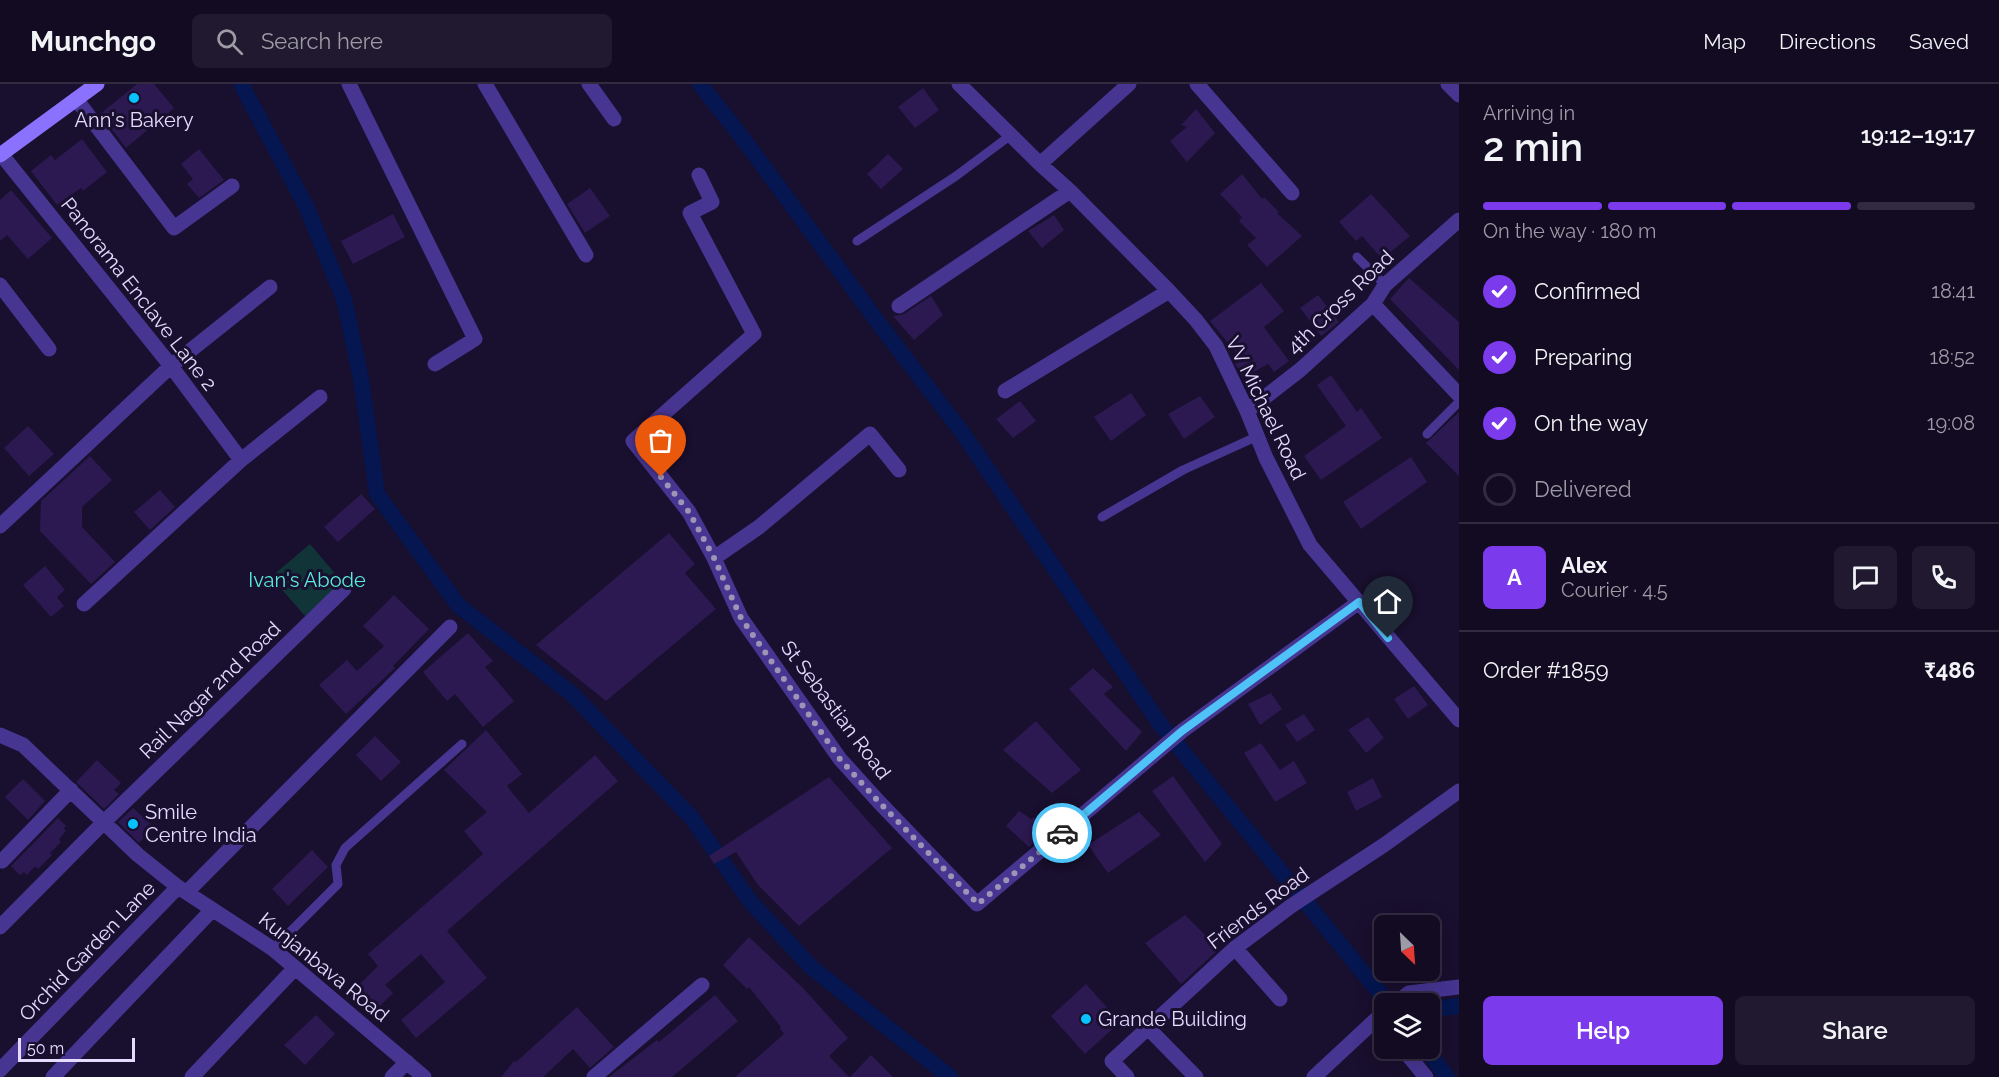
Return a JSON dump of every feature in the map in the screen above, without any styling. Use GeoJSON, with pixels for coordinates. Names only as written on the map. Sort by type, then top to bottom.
{"type":"FeatureCollection","features":[{"type":"Feature","properties":{"kind":"main road"},"geometry":{"type":"LineString","coordinates":[[1,155],[97,84]]}},
{"type":"Feature","properties":{"kind":"street"},"geometry":{"type":"LineString","coordinates":[[349,84],[475,339],[435,364]]}},
{"type":"Feature","properties":{"kind":"street"},"geometry":{"type":"LineString","coordinates":[[486,84],[586,255]]}},
{"type":"Feature","properties":{"kind":"street"},"geometry":{"type":"LineString","coordinates":[[589,84],[614,119]]}},
{"type":"Feature","properties":{"kind":"street","name":"VV Michael Road"},"geometry":{"type":"LineString","coordinates":[[959,84],[1169,291],[1216,346],[1247,411],[1266,458],[1310,545],[1458,717]]}},
{"type":"Feature","properties":{"kind":"street"},"geometry":{"type":"LineString","coordinates":[[1040,164],[1128,84]]}},
{"type":"Feature","properties":{"kind":"street"},"geometry":{"type":"LineString","coordinates":[[1197,84],[1292,193]]}},
{"type":"Feature","properties":{"kind":"street"},"geometry":{"type":"LineString","coordinates":[[1448,84],[1459,95]]}},
{"type":"Feature","properties":{"kind":"street"},"geometry":{"type":"LineString","coordinates":[[76,99],[174,228],[232,186]]}},
{"type":"Feature","properties":{"kind":"street","name":"Panorama Enclave Lane 2"},"geometry":{"type":"LineString","coordinates":[[1,155],[171,366],[241,460]]}},
{"type":"Feature","properties":{"kind":"street","name":"St Sebastian Road"},"geometry":{"type":"LineString","coordinates":[[699,175],[712,202],[690,213],[754,334],[633,441],[689,512],[714,558],[741,618],[840,759],[978,904],[1174,738],[1359,602]]}},
{"type":"Feature","properties":{"kind":"street"},"geometry":{"type":"LineString","coordinates":[[899,306],[1070,191]]}},
{"type":"Feature","properties":{"kind":"street","name":"4th Cross Road"},"geometry":{"type":"LineString","coordinates":[[1247,411],[1300,370],[1373,304],[1385,285],[1459,220]]}},
{"type":"Feature","properties":{"kind":"street"},"geometry":{"type":"LineString","coordinates":[[0,285],[49,349]]}},
{"type":"Feature","properties":{"kind":"street"},"geometry":{"type":"LineString","coordinates":[[0,526],[171,366],[270,287]]}},
{"type":"Feature","properties":{"kind":"street"},"geometry":{"type":"LineString","coordinates":[[1005,391],[1169,291]]}},
{"type":"Feature","properties":{"kind":"street"},"geometry":{"type":"LineString","coordinates":[[1373,304],[1459,395]]}},
{"type":"Feature","properties":{"kind":"street"},"geometry":{"type":"LineString","coordinates":[[84,604],[241,460],[320,397]]}},
{"type":"Feature","properties":{"kind":"street"},"geometry":{"type":"LineString","coordinates":[[714,558],[759,528],[870,434],[899,470]]}},
{"type":"Feature","properties":{"kind":"street","name":"Rail Nagar 2nd Road"},"geometry":{"type":"LineString","coordinates":[[0,927],[105,821],[344,589]]}},
{"type":"Feature","properties":{"kind":"street","name":"Orchid Garden Lane"},"geometry":{"type":"LineString","coordinates":[[0,1070],[450,627]]}},
{"type":"Feature","properties":{"kind":"street","name":"Kunjanbava Road"},"geometry":{"type":"LineString","coordinates":[[0,735],[23,745],[138,855],[183,890],[273,949],[424,1077]]}},
{"type":"Feature","properties":{"kind":"street"},"geometry":{"type":"LineString","coordinates":[[0,860],[2,861],[71,790]]}},
{"type":"Feature","properties":{"kind":"street","name":"Friends Road"},"geometry":{"type":"LineString","coordinates":[[1127,1077],[1112,1061],[1235,948],[1316,888],[1384,845],[1459,791]]}},
{"type":"Feature","properties":{"kind":"street"},"geometry":{"type":"LineString","coordinates":[[53,1077],[212,910]]}},
{"type":"Feature","properties":{"kind":"street"},"geometry":{"type":"LineString","coordinates":[[1235,948],[1280,999]]}},
{"type":"Feature","properties":{"kind":"street"},"geometry":{"type":"LineString","coordinates":[[192,1077],[294,969]]}},
{"type":"Feature","properties":{"kind":"street"},"geometry":{"type":"LineString","coordinates":[[594,1077],[702,985]]}},
{"type":"Feature","properties":{"kind":"street"},"geometry":{"type":"LineString","coordinates":[[1409,993],[1459,987]]}},
{"type":"Feature","properties":{"kind":"street"},"geometry":{"type":"LineString","coordinates":[[1314,1077],[1374,1026]]}},
{"type":"Feature","properties":{"kind":"street"},"geometry":{"type":"LineString","coordinates":[[1148,1028],[1196,1077]]}},
{"type":"Feature","properties":{"kind":"street"},"geometry":{"type":"LineString","coordinates":[[1411,1059],[1426,1077]]}},
{"type":"Feature","properties":{"kind":"street"},"geometry":{"type":"LineString","coordinates":[[392,1077],[407,1062]]}},
{"type":"Feature","properties":{"kind":"lane"},"geometry":{"type":"LineString","coordinates":[[856,241],[956,176],[1011,135]]}},
{"type":"Feature","properties":{"kind":"lane"},"geometry":{"type":"LineString","coordinates":[[1357,257],[1385,285]]}},
{"type":"Feature","properties":{"kind":"lane"},"geometry":{"type":"LineString","coordinates":[[1427,434],[1459,402]]}},
{"type":"Feature","properties":{"kind":"lane"},"geometry":{"type":"LineString","coordinates":[[1102,517],[1183,470],[1258,436]]}},
{"type":"Feature","properties":{"kind":"lane"},"geometry":{"type":"LineString","coordinates":[[273,949],[338,884],[336,865],[345,848],[462,744]]}},
{"type":"Feature","properties":{"kind":"green space","name":"Ivan's Abode"},"geometry":{"type":"Polygon","coordinates":[[[310,544],[343,583],[305,616],[271,577],[310,544]]]}},
{"type":"Feature","properties":{"kind":"building"},"geometry":{"type":"Polygon","coordinates":[[[137,84],[154,84],[174,108],[126,148],[100,114],[137,84]]]}},
{"type":"Feature","properties":{"kind":"building"},"geometry":{"type":"Polygon","coordinates":[[[923,88],[939,110],[915,128],[898,107],[923,88]]]}},
{"type":"Feature","properties":{"kind":"building"},"geometry":{"type":"Polygon","coordinates":[[[1196,109],[1215,133],[1187,162],[1170,141],[1187,127],[1181,125],[1196,109]]]}},
{"type":"Feature","properties":{"kind":"building"},"geometry":{"type":"Polygon","coordinates":[[[82,139],[107,172],[83,191],[81,188],[57,205],[31,171],[51,155],[55,160],[82,139]]]}},
{"type":"Feature","properties":{"kind":"building"},"geometry":{"type":"Polygon","coordinates":[[[199,149],[224,180],[199,198],[187,184],[193,179],[181,164],[199,149]]]}},
{"type":"Feature","properties":{"kind":"building"},"geometry":{"type":"Polygon","coordinates":[[[888,154],[903,169],[881,189],[867,174],[888,154]]]}},
{"type":"Feature","properties":{"kind":"building"},"geometry":{"type":"Polygon","coordinates":[[[1242,174],[1262,199],[1264,197],[1279,212],[1277,213],[1302,236],[1267,267],[1247,245],[1256,238],[1239,221],[1242,217],[1220,194],[1242,174]]]}},
{"type":"Feature","properties":{"kind":"building"},"geometry":{"type":"Polygon","coordinates":[[[590,188],[610,216],[585,233],[567,204],[590,188]]]}},
{"type":"Feature","properties":{"kind":"building"},"geometry":{"type":"Polygon","coordinates":[[[11,190],[52,238],[28,259],[7,235],[0,241],[0,200],[11,190]]]}},
{"type":"Feature","properties":{"kind":"building"},"geometry":{"type":"Polygon","coordinates":[[[1371,194],[1410,236],[1382,259],[1362,236],[1356,241],[1339,222],[1371,194]]]}},
{"type":"Feature","properties":{"kind":"building"},"geometry":{"type":"Polygon","coordinates":[[[393,214],[405,237],[353,264],[341,241],[393,214]]]}},
{"type":"Feature","properties":{"kind":"building"},"geometry":{"type":"Polygon","coordinates":[[[1054,215],[1064,230],[1042,248],[1028,231],[1054,215]]]}},
{"type":"Feature","properties":{"kind":"building"},"geometry":{"type":"Polygon","coordinates":[[[1409,278],[1459,322],[1459,370],[1390,299],[1409,278]]]}},
{"type":"Feature","properties":{"kind":"building"},"geometry":{"type":"Polygon","coordinates":[[[1261,283],[1284,311],[1264,327],[1289,361],[1274,372],[1268,364],[1243,378],[1235,364],[1242,360],[1210,321],[1261,283]]]}},
{"type":"Feature","properties":{"kind":"building"},"geometry":{"type":"Polygon","coordinates":[[[1318,295],[1339,322],[1321,336],[1300,308],[1318,295]]]}},
{"type":"Feature","properties":{"kind":"building"},"geometry":{"type":"Polygon","coordinates":[[[931,296],[943,315],[914,340],[893,316],[904,314],[931,296]]]}},
{"type":"Feature","properties":{"kind":"building"},"geometry":{"type":"Polygon","coordinates":[[[1331,375],[1357,412],[1361,408],[1382,438],[1321,480],[1304,456],[1346,426],[1317,385],[1331,375]]]}},
{"type":"Feature","properties":{"kind":"building"},"geometry":{"type":"Polygon","coordinates":[[[1131,393],[1146,415],[1111,441],[1094,417],[1131,393]]]}},
{"type":"Feature","properties":{"kind":"building"},"geometry":{"type":"Polygon","coordinates":[[[1200,396],[1215,417],[1184,439],[1168,414],[1200,396]]]}},
{"type":"Feature","properties":{"kind":"building"},"geometry":{"type":"Polygon","coordinates":[[[1020,401],[1036,421],[1013,438],[996,419],[1020,401]]]}},
{"type":"Feature","properties":{"kind":"building"},"geometry":{"type":"Polygon","coordinates":[[[1459,412],[1459,476],[1426,443],[1459,412]]]}},
{"type":"Feature","properties":{"kind":"building"},"geometry":{"type":"Polygon","coordinates":[[[28,426],[54,454],[29,476],[4,448],[28,426]]]}},
{"type":"Feature","properties":{"kind":"building"},"geometry":{"type":"Polygon","coordinates":[[[90,456],[112,480],[82,507],[82,527],[115,562],[91,584],[40,531],[41,501],[90,456]]]}},
{"type":"Feature","properties":{"kind":"building"},"geometry":{"type":"Polygon","coordinates":[[[1411,457],[1427,482],[1361,529],[1343,502],[1411,457]]]}},
{"type":"Feature","properties":{"kind":"building"},"geometry":{"type":"Polygon","coordinates":[[[160,490],[175,507],[150,530],[134,512],[160,490]]]}},
{"type":"Feature","properties":{"kind":"building"},"geometry":{"type":"Polygon","coordinates":[[[361,494],[375,509],[338,542],[324,527],[361,494]]]}},
{"type":"Feature","properties":{"kind":"building"},"geometry":{"type":"Polygon","coordinates":[[[669,533],[695,564],[685,573],[716,609],[606,701],[536,645],[669,533]]]}},
{"type":"Feature","properties":{"kind":"building"},"geometry":{"type":"Polygon","coordinates":[[[45,566],[65,590],[57,597],[64,606],[51,617],[23,585],[45,566]]]}},
{"type":"Feature","properties":{"kind":"building"},"geometry":{"type":"Polygon","coordinates":[[[394,595],[429,629],[393,666],[395,668],[346,714],[319,685],[347,660],[357,671],[384,646],[363,626],[394,595]]]}},
{"type":"Feature","properties":{"kind":"building"},"geometry":{"type":"Polygon","coordinates":[[[468,633],[493,661],[485,667],[514,701],[483,727],[455,694],[447,701],[423,672],[468,633]]]}},
{"type":"Feature","properties":{"kind":"building"},"geometry":{"type":"Polygon","coordinates":[[[1093,668],[1113,687],[1104,694],[1142,732],[1126,751],[1069,689],[1093,668]]]}},
{"type":"Feature","properties":{"kind":"building"},"geometry":{"type":"Polygon","coordinates":[[[1414,686],[1428,705],[1408,719],[1394,699],[1414,686]]]}},
{"type":"Feature","properties":{"kind":"building"},"geometry":{"type":"Polygon","coordinates":[[[1271,693],[1282,709],[1260,725],[1248,704],[1271,693]]]}},
{"type":"Feature","properties":{"kind":"building"},"geometry":{"type":"Polygon","coordinates":[[[1304,714],[1315,730],[1297,742],[1285,725],[1304,714]]]}},
{"type":"Feature","properties":{"kind":"building"},"geometry":{"type":"Polygon","coordinates":[[[1368,717],[1384,738],[1366,753],[1348,730],[1368,717]]]}},
{"type":"Feature","properties":{"kind":"building"},"geometry":{"type":"Polygon","coordinates":[[[1036,721],[1081,770],[1052,793],[1003,750],[1036,721]]]}},
{"type":"Feature","properties":{"kind":"building"},"geometry":{"type":"Polygon","coordinates":[[[486,730],[522,774],[507,786],[529,813],[595,755],[618,781],[447,931],[487,978],[416,1038],[401,1020],[445,982],[421,954],[385,985],[393,993],[374,1012],[353,991],[378,966],[368,954],[483,854],[464,831],[487,812],[444,770],[486,730]]]}},
{"type":"Feature","properties":{"kind":"building"},"geometry":{"type":"Polygon","coordinates":[[[375,736],[401,762],[381,781],[356,755],[375,736]]]}},
{"type":"Feature","properties":{"kind":"building"},"geometry":{"type":"Polygon","coordinates":[[[1261,743],[1280,770],[1294,761],[1307,783],[1275,802],[1244,753],[1261,743]]]}},
{"type":"Feature","properties":{"kind":"building"},"geometry":{"type":"Polygon","coordinates":[[[97,760],[121,783],[114,790],[119,794],[104,809],[76,782],[97,760]]]}},
{"type":"Feature","properties":{"kind":"building"},"geometry":{"type":"Polygon","coordinates":[[[1173,776],[1222,844],[1205,862],[1152,791],[1173,776]]]}},
{"type":"Feature","properties":{"kind":"building"},"geometry":{"type":"Polygon","coordinates":[[[829,777],[892,848],[799,926],[758,885],[736,852],[714,864],[709,856],[829,777]]]}},
{"type":"Feature","properties":{"kind":"building"},"geometry":{"type":"Polygon","coordinates":[[[1373,778],[1382,797],[1356,811],[1347,792],[1373,778]]]}},
{"type":"Feature","properties":{"kind":"building"},"geometry":{"type":"Polygon","coordinates":[[[23,779],[45,801],[28,820],[5,797],[23,779]]]}},
{"type":"Feature","properties":{"kind":"building","name":"Smile Centre India"},"geometry":{"type":"Polygon","coordinates":[[[133,808],[154,827],[139,843],[118,822],[133,808]]]}},
{"type":"Feature","properties":{"kind":"building"},"geometry":{"type":"Polygon","coordinates":[[[1019,811],[1049,828],[1029,847],[1006,826],[1019,811]]]}},
{"type":"Feature","properties":{"kind":"building"},"geometry":{"type":"Polygon","coordinates":[[[1139,812],[1161,835],[1108,873],[1088,845],[1139,812]]]}},
{"type":"Feature","properties":{"kind":"building"},"geometry":{"type":"Polygon","coordinates":[[[58,818],[66,826],[64,828],[66,831],[59,839],[61,842],[38,869],[35,866],[27,875],[24,872],[20,875],[11,866],[58,818]]]}},
{"type":"Feature","properties":{"kind":"building"},"geometry":{"type":"Polygon","coordinates":[[[312,850],[328,867],[288,906],[272,889],[312,850]]]}},
{"type":"Feature","properties":{"kind":"building"},"geometry":{"type":"Polygon","coordinates":[[[1185,915],[1219,949],[1181,984],[1145,943],[1185,915]]]}},
{"type":"Feature","properties":{"kind":"building"},"geometry":{"type":"Polygon","coordinates":[[[749,937],[803,988],[848,1038],[829,1056],[849,1077],[735,1077],[784,1034],[749,987],[747,989],[723,965],[749,937]]]}},
{"type":"Feature","properties":{"kind":"building","name":"Grande Building"},"geometry":{"type":"Polygon","coordinates":[[[1086,984],[1120,1022],[1085,1054],[1051,1016],[1086,984]]]}},
{"type":"Feature","properties":{"kind":"building"},"geometry":{"type":"Polygon","coordinates":[[[715,995],[738,1021],[672,1077],[609,1077],[657,1040],[659,1042],[715,995]]]}},
{"type":"Feature","properties":{"kind":"building"},"geometry":{"type":"Polygon","coordinates":[[[577,1007],[614,1047],[590,1068],[573,1049],[543,1077],[501,1077],[514,1061],[516,1062],[577,1007]]]}},
{"type":"Feature","properties":{"kind":"building"},"geometry":{"type":"Polygon","coordinates":[[[316,1015],[335,1034],[305,1065],[284,1045],[316,1015]]]}},
{"type":"Feature","properties":{"kind":"building"},"geometry":{"type":"Polygon","coordinates":[[[871,1055],[893,1077],[850,1077],[871,1055]]]}},
{"type":"Feature","properties":{"kind":"waterway"},"geometry":{"type":"LineString","coordinates":[[241,84],[306,206],[344,299],[361,379],[377,494],[458,605],[572,694],[692,818],[750,901],[811,967],[950,1077]]}},
{"type":"Feature","properties":{"kind":"waterway"},"geometry":{"type":"LineString","coordinates":[[700,84],[962,432],[1160,724],[1380,993]]}},
{"type":"Feature","properties":{"kind":"waterway"},"geometry":{"type":"LineString","coordinates":[[1440,1008],[1459,1006]]}},
{"type":"Feature","properties":{"kind":"waterway"},"geometry":{"type":"LineString","coordinates":[[1433,1059],[1447,1077]]}},
{"type":"Feature","properties":{"kind":"way so far"},"geometry":{"type":"LineString","coordinates":[[661,477],[689,512],[714,558],[741,618],[840,759],[978,904],[1062,833]]}},
{"type":"Feature","properties":{"kind":"place","name":"Ann's Bakery"},"geometry":{"type":"Point","coordinates":[134,98]}},
{"type":"Feature","properties":{"kind":"place","name":"Smile Centre India"},"geometry":{"type":"Point","coordinates":[133,824]}},
{"type":"Feature","properties":{"kind":"place","name":"Grande Building"},"geometry":{"type":"Point","coordinates":[1086,1019]}},
{"type":"Feature","properties":{"kind":"route"},"geometry":{"type":"LineString","coordinates":[[1062,833],[1182,731],[1359,602],[1388,638]]}}]}
